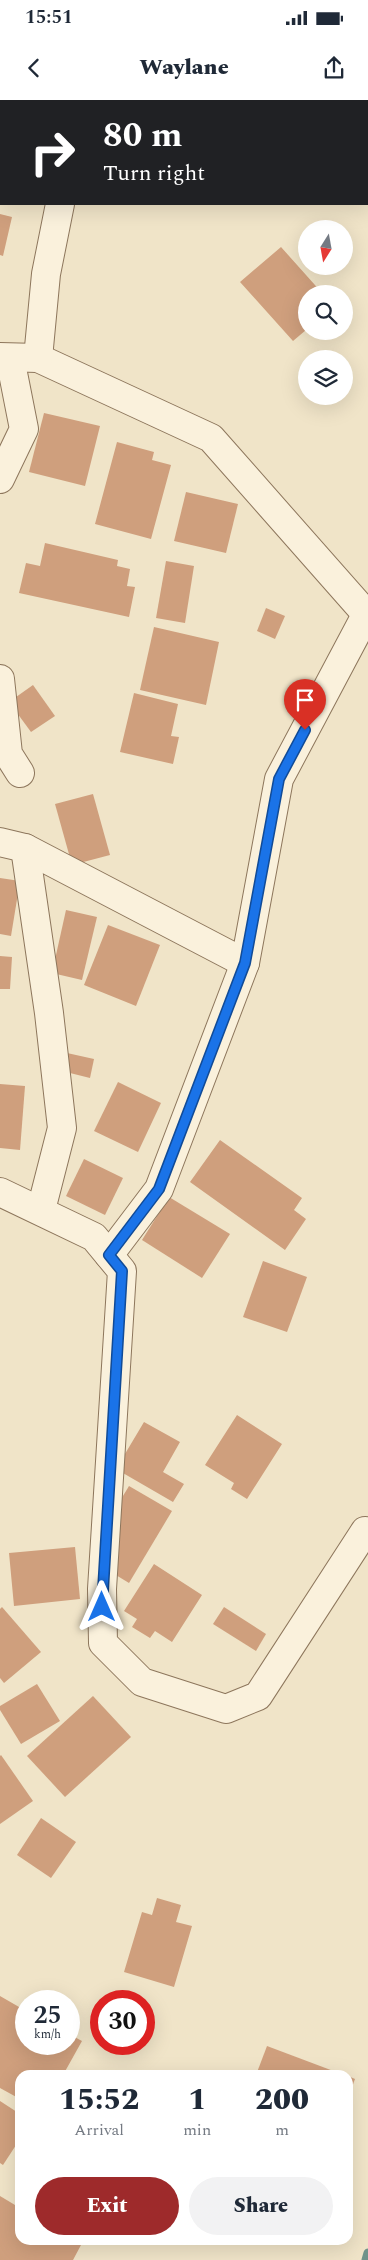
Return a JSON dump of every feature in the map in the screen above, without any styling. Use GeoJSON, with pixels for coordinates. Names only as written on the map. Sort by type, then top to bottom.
{"type":"FeatureCollection","features":[{"type":"Feature","properties":{"kind":"street"},"geometry":{"type":"LineString","coordinates":[[38,358],[46,274],[60,205]]}},
{"type":"Feature","properties":{"kind":"street"},"geometry":{"type":"LineString","coordinates":[[0,478],[24,430],[5,357],[38,358],[211,438],[367,615],[279,779],[245,963],[159,1189],[109,1255]]}},
{"type":"Feature","properties":{"kind":"street"},"geometry":{"type":"LineString","coordinates":[[0,679],[8,754],[20,773]]}},
{"type":"Feature","properties":{"kind":"street"},"geometry":{"type":"LineString","coordinates":[[13,845],[245,963]]}},
{"type":"Feature","properties":{"kind":"street"},"geometry":{"type":"LineString","coordinates":[[13,845],[49,1013],[62,1128],[41,1210]]}},
{"type":"Feature","properties":{"kind":"street"},"geometry":{"type":"LineString","coordinates":[[0,1192],[94,1237],[122,1271],[102,1589],[103,1643],[142,1682],[226,1709],[258,1696],[365,1531]]}},
{"type":"Feature","properties":{"kind":"building"},"geometry":{"type":"Polygon","coordinates":[[[0,214],[12,217],[3,256],[0,255],[0,214]]]}},
{"type":"Feature","properties":{"kind":"building"},"geometry":{"type":"Polygon","coordinates":[[[281,247],[298,266],[298,275],[306,275],[315,285],[298,285],[298,337],[293,341],[240,282],[281,247]]]}},
{"type":"Feature","properties":{"kind":"building"},"geometry":{"type":"Polygon","coordinates":[[[44,413],[100,426],[85,486],[29,472],[44,413]]]}},
{"type":"Feature","properties":{"kind":"building"},"geometry":{"type":"Polygon","coordinates":[[[117,442],[154,452],[152,460],[171,465],[151,539],[95,524],[117,442]]]}},
{"type":"Feature","properties":{"kind":"building"},"geometry":{"type":"Polygon","coordinates":[[[186,492],[238,504],[226,553],[174,541],[186,492]]]}},
{"type":"Feature","properties":{"kind":"building"},"geometry":{"type":"Polygon","coordinates":[[[45,543],[118,560],[117,566],[130,569],[127,586],[135,587],[129,617],[19,593],[26,563],[40,566],[45,543]]]}},
{"type":"Feature","properties":{"kind":"building"},"geometry":{"type":"Polygon","coordinates":[[[166,561],[194,566],[185,623],[156,618],[166,561]]]}},
{"type":"Feature","properties":{"kind":"building"},"geometry":{"type":"Polygon","coordinates":[[[266,608],[285,616],[275,639],[257,631],[266,608]]]}},
{"type":"Feature","properties":{"kind":"building"},"geometry":{"type":"Polygon","coordinates":[[[154,627],[219,642],[206,705],[140,690],[154,627]]]}},
{"type":"Feature","properties":{"kind":"building"},"geometry":{"type":"Polygon","coordinates":[[[33,685],[55,716],[31,732],[9,702],[33,685]]]}},
{"type":"Feature","properties":{"kind":"building"},"geometry":{"type":"Polygon","coordinates":[[[134,693],[178,704],[171,736],[179,737],[173,764],[120,752],[134,693]]]}},
{"type":"Feature","properties":{"kind":"building"},"geometry":{"type":"Polygon","coordinates":[[[93,794],[110,855],[72,865],[55,804],[93,794]]]}},
{"type":"Feature","properties":{"kind":"building"},"geometry":{"type":"Polygon","coordinates":[[[0,878],[20,881],[11,936],[0,934],[0,878]]]}},
{"type":"Feature","properties":{"kind":"building"},"geometry":{"type":"Polygon","coordinates":[[[66,910],[97,917],[82,980],[52,973],[66,910]]]}},
{"type":"Feature","properties":{"kind":"building"},"geometry":{"type":"Polygon","coordinates":[[[108,925],[160,945],[136,1006],[84,985],[108,925]]]}},
{"type":"Feature","properties":{"kind":"building"},"geometry":{"type":"Polygon","coordinates":[[[0,956],[12,957],[10,989],[0,989],[0,956]]]}},
{"type":"Feature","properties":{"kind":"building"},"geometry":{"type":"Polygon","coordinates":[[[67,1053],[94,1059],[90,1078],[62,1071],[67,1053]]]}},
{"type":"Feature","properties":{"kind":"building"},"geometry":{"type":"Polygon","coordinates":[[[118,1082],[161,1103],[138,1152],[94,1131],[118,1082]]]}},
{"type":"Feature","properties":{"kind":"building"},"geometry":{"type":"Polygon","coordinates":[[[0,1084],[25,1086],[20,1150],[0,1148],[0,1084]]]}},
{"type":"Feature","properties":{"kind":"building"},"geometry":{"type":"Polygon","coordinates":[[[220,1140],[302,1198],[294,1210],[306,1219],[285,1250],[190,1182],[220,1140]]]}},
{"type":"Feature","properties":{"kind":"building"},"geometry":{"type":"Polygon","coordinates":[[[84,1159],[123,1178],[105,1215],[66,1196],[84,1159]]]}},
{"type":"Feature","properties":{"kind":"building"},"geometry":{"type":"Polygon","coordinates":[[[169,1197],[230,1234],[202,1278],[142,1240],[169,1197]]]}},
{"type":"Feature","properties":{"kind":"building"},"geometry":{"type":"Polygon","coordinates":[[[263,1261],[307,1277],[287,1332],[243,1317],[263,1261]]]}},
{"type":"Feature","properties":{"kind":"building"},"geometry":{"type":"Polygon","coordinates":[[[237,1415],[282,1444],[247,1499],[231,1489],[234,1483],[205,1465],[237,1415]]]}},
{"type":"Feature","properties":{"kind":"building"},"geometry":{"type":"Polygon","coordinates":[[[144,1422],[180,1442],[163,1472],[184,1484],[173,1502],[116,1469],[144,1422]]]}},
{"type":"Feature","properties":{"kind":"building"},"geometry":{"type":"Polygon","coordinates":[[[129,1486],[172,1511],[129,1583],[111,1572],[109,1519],[129,1486]]]}},
{"type":"Feature","properties":{"kind":"building"},"geometry":{"type":"Polygon","coordinates":[[[75,1547],[80,1599],[14,1606],[9,1553],[75,1547]]]}},
{"type":"Feature","properties":{"kind":"building"},"geometry":{"type":"Polygon","coordinates":[[[154,1564],[202,1595],[172,1642],[155,1631],[150,1638],[132,1627],[137,1619],[124,1611],[154,1564]]]}},
{"type":"Feature","properties":{"kind":"building"},"geometry":{"type":"Polygon","coordinates":[[[2,1607],[41,1652],[4,1683],[0,1678],[0,1609],[2,1607]]]}},
{"type":"Feature","properties":{"kind":"building"},"geometry":{"type":"Polygon","coordinates":[[[224,1607],[266,1634],[256,1651],[213,1624],[224,1607]]]}},
{"type":"Feature","properties":{"kind":"building"},"geometry":{"type":"Polygon","coordinates":[[[37,1684],[60,1721],[21,1744],[0,1710],[0,1706],[37,1684]]]}},
{"type":"Feature","properties":{"kind":"building"},"geometry":{"type":"Polygon","coordinates":[[[93,1696],[131,1737],[65,1797],[27,1756],[93,1696]]]}},
{"type":"Feature","properties":{"kind":"building"},"geometry":{"type":"Polygon","coordinates":[[[0,1756],[33,1801],[0,1824],[0,1756]]]}},
{"type":"Feature","properties":{"kind":"building"},"geometry":{"type":"Polygon","coordinates":[[[41,1818],[76,1842],[51,1878],[17,1855],[41,1818]]]}},
{"type":"Feature","properties":{"kind":"building"},"geometry":{"type":"Polygon","coordinates":[[[157,1898],[181,1905],[176,1922],[192,1926],[174,1987],[124,1972],[142,1912],[152,1915],[157,1898]]]}},
{"type":"Feature","properties":{"kind":"building"},"geometry":{"type":"Polygon","coordinates":[[[0,1996],[15,2005],[15,2055],[74,2055],[66,2070],[15,2070],[15,2096],[0,2088],[0,1996]]]}},
{"type":"Feature","properties":{"kind":"building"},"geometry":{"type":"Polygon","coordinates":[[[267,2046],[331,2070],[258,2070],[267,2046]]]}},
{"type":"Feature","properties":{"kind":"building"},"geometry":{"type":"Polygon","coordinates":[[[0,2101],[15,2111],[15,2147],[3,2165],[0,2163],[0,2101]]]}},
{"type":"Feature","properties":{"kind":"building"},"geometry":{"type":"Polygon","coordinates":[[[0,2196],[15,2205],[15,2245],[81,2245],[73,2260],[0,2260],[0,2196]]]}},
{"type":"Feature","properties":{"kind":"waterway"},"geometry":{"type":"LineString","coordinates":[[366,2260],[368,2253]]}},
{"type":"Feature","properties":{"kind":"route"},"geometry":{"type":"LineString","coordinates":[[102,1607],[122,1271],[109,1255],[159,1189],[245,963],[279,779],[305,730]]}}]}
